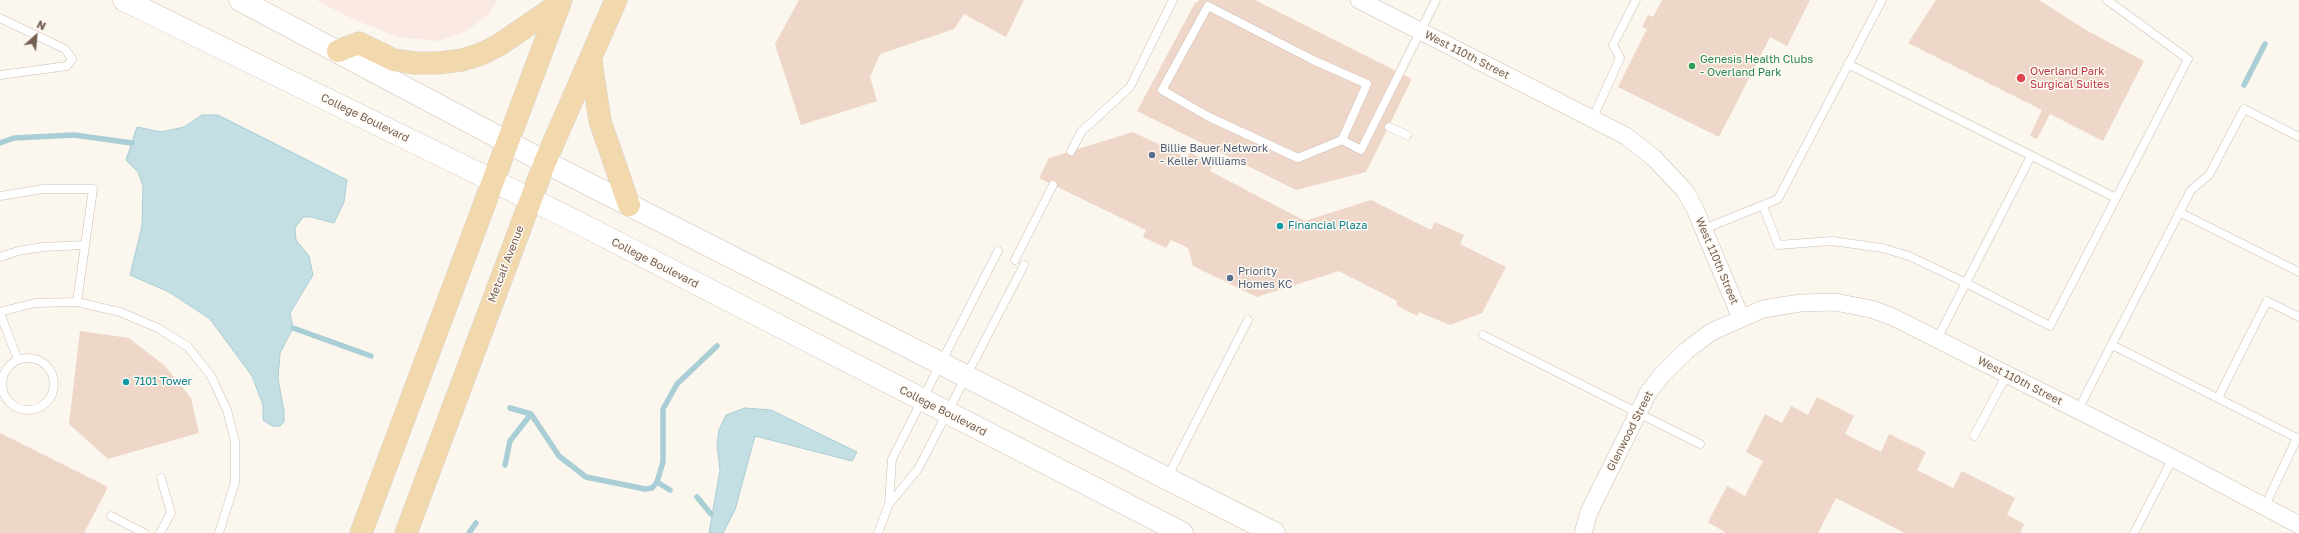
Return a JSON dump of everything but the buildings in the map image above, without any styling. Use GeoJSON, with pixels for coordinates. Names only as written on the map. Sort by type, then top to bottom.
{"type":"FeatureCollection","features":[{"type":"Feature","properties":{"kind":"main road","name":"College Boulevard"},"geometry":{"type":"LineString","coordinates":[[124,0],[530,200],[1182,533]]}},
{"type":"Feature","properties":{"kind":"main road"},"geometry":{"type":"LineString","coordinates":[[240,0],[545,162],[1274,533]]}},
{"type":"Feature","properties":{"kind":"main road","name":"Metcalf Avenue"},"geometry":{"type":"LineString","coordinates":[[406,533],[557,131],[591,61],[616,0]]}},
{"type":"Feature","properties":{"kind":"main road"},"geometry":{"type":"LineString","coordinates":[[361,533],[509,142],[560,2]]}},
{"type":"Feature","properties":{"kind":"main road"},"geometry":{"type":"LineString","coordinates":[[338,51],[359,43],[394,60],[415,63],[440,63],[462,60],[480,54],[499,45],[560,2]]}},
{"type":"Feature","properties":{"kind":"main road"},"geometry":{"type":"LineString","coordinates":[[591,61],[600,121],[629,205]]}},
{"type":"Feature","properties":{"kind":"street","name":"West 110th Street"},"geometry":{"type":"LineString","coordinates":[[1359,0],[1626,136],[1655,159],[1685,191],[1704,229],[1741,318],[1763,309],[1782,305],[1835,302],[1870,309],[1893,317],[2172,458],[2299,525]]}},
{"type":"Feature","properties":{"kind":"street","name":"Glenwood Street"},"geometry":{"type":"LineString","coordinates":[[1583,533],[1589,512],[1648,393],[1660,376],[1686,350],[1711,332],[1741,318]]}},
{"type":"Feature","properties":{"kind":"street","name":"Glenwood Street"},"geometry":{"type":"LineString","coordinates":[[1570,533],[1589,512]]}},
{"type":"Feature","properties":{"kind":"lane"},"geometry":{"type":"LineString","coordinates":[[1071,151],[1082,131],[1130,87],[1173,0]]}},
{"type":"Feature","properties":{"kind":"lane"},"geometry":{"type":"LineString","coordinates":[[1342,140],[1361,150],[1436,0]]}},
{"type":"Feature","properties":{"kind":"lane"},"geometry":{"type":"LineString","coordinates":[[1592,120],[1620,58],[1613,45],[1636,0]]}},
{"type":"Feature","properties":{"kind":"lane"},"geometry":{"type":"LineString","coordinates":[[1704,229],[1778,199],[1882,0]]}},
{"type":"Feature","properties":{"kind":"lane"},"geometry":{"type":"LineString","coordinates":[[1763,206],[1778,245],[1832,241],[1882,248],[1909,256],[2050,326],[2188,59],[2107,0]]}},
{"type":"Feature","properties":{"kind":"lane"},"geometry":{"type":"LineString","coordinates":[[1208,6],[1313,60],[1367,84],[1342,140],[1298,158],[1209,117],[1162,90],[1208,6]]}},
{"type":"Feature","properties":{"kind":"lane"},"geometry":{"type":"LineString","coordinates":[[0,18],[65,49],[72,60],[68,66],[0,75]]}},
{"type":"Feature","properties":{"kind":"lane"},"geometry":{"type":"LineString","coordinates":[[1848,64],[2116,198]]}},
{"type":"Feature","properties":{"kind":"lane"},"geometry":{"type":"LineString","coordinates":[[2078,410],[2191,190],[2209,175],[2244,109],[2299,137]]}},
{"type":"Feature","properties":{"kind":"lane"},"geometry":{"type":"LineString","coordinates":[[1388,127],[1407,135]]}},
{"type":"Feature","properties":{"kind":"lane"},"geometry":{"type":"LineString","coordinates":[[1937,339],[2031,156]]}},
{"type":"Feature","properties":{"kind":"lane"},"geometry":{"type":"LineString","coordinates":[[1015,260],[1053,186]]}},
{"type":"Feature","properties":{"kind":"lane"},"geometry":{"type":"LineString","coordinates":[[0,196],[43,189],[93,189],[78,302]]}},
{"type":"Feature","properties":{"kind":"lane"},"geometry":{"type":"LineString","coordinates":[[2179,212],[2299,272]]}},
{"type":"Feature","properties":{"kind":"lane"},"geometry":{"type":"LineString","coordinates":[[0,257],[18,251],[43,247],[86,245]]}},
{"type":"Feature","properties":{"kind":"lane"},"geometry":{"type":"LineString","coordinates":[[878,533],[889,504],[892,459],[998,251]]}},
{"type":"Feature","properties":{"kind":"lane"},"geometry":{"type":"LineString","coordinates":[[889,504],[918,469],[1024,265]]}},
{"type":"Feature","properties":{"kind":"lane"},"geometry":{"type":"LineString","coordinates":[[2218,398],[2267,301],[2299,317]]}},
{"type":"Feature","properties":{"kind":"lane"},"geometry":{"type":"LineString","coordinates":[[18,360],[0,313],[35,303],[78,302],[120,312],[158,328],[188,348],[212,376],[227,410],[235,441],[235,482],[218,533]]}},
{"type":"Feature","properties":{"kind":"lane"},"geometry":{"type":"LineString","coordinates":[[1167,479],[1248,320]]}},
{"type":"Feature","properties":{"kind":"lane"},"geometry":{"type":"LineString","coordinates":[[1483,335],[1700,444]]}},
{"type":"Feature","properties":{"kind":"lane"},"geometry":{"type":"LineString","coordinates":[[2112,344],[2298,438],[2265,506]]}},
{"type":"Feature","properties":{"kind":"lane"},"geometry":{"type":"LineString","coordinates":[[26,358],[40,362],[47,368],[53,379],[54,388],[49,399],[36,409],[22,410],[13,406],[5,398],[2,381],[4,373],[18,360],[26,358]]}},
{"type":"Feature","properties":{"kind":"lane"},"geometry":{"type":"LineString","coordinates":[[1974,436],[2006,374]]}},
{"type":"Feature","properties":{"kind":"lane"},"geometry":{"type":"LineString","coordinates":[[2134,533],[2172,458]]}},
{"type":"Feature","properties":{"kind":"lane"},"geometry":{"type":"LineString","coordinates":[[160,533],[170,512],[161,478]]}},
{"type":"Feature","properties":{"kind":"lane"},"geometry":{"type":"LineString","coordinates":[[111,516],[144,533]]}},
{"type":"Feature","properties":{"kind":"shaded area"},"geometry":{"type":"Polygon","coordinates":[[[316,0],[497,0],[490,13],[465,32],[437,41],[398,37],[353,19],[316,0]]]}},
{"type":"Feature","properties":{"kind":"water"},"geometry":{"type":"Polygon","coordinates":[[[202,115],[218,115],[347,180],[344,202],[334,223],[311,217],[303,217],[295,228],[296,240],[309,256],[313,275],[290,313],[293,328],[280,353],[278,379],[284,411],[284,422],[280,426],[272,426],[263,420],[263,405],[252,376],[210,319],[169,292],[130,275],[142,226],[143,186],[138,172],[126,160],[137,127],[161,132],[184,127],[202,115]]]}},
{"type":"Feature","properties":{"kind":"water"},"geometry":{"type":"Polygon","coordinates":[[[745,408],[771,410],[857,452],[852,461],[755,436],[735,510],[723,533],[709,533],[720,470],[717,444],[719,430],[726,415],[745,408]]]}},
{"type":"Feature","properties":{"kind":"waterway"},"geometry":{"type":"LineString","coordinates":[[2244,85],[2265,44]]}},
{"type":"Feature","properties":{"kind":"waterway"},"geometry":{"type":"LineString","coordinates":[[0,143],[14,138],[74,135],[132,143]]}},
{"type":"Feature","properties":{"kind":"waterway"},"geometry":{"type":"LineString","coordinates":[[293,328],[371,356]]}},
{"type":"Feature","properties":{"kind":"waterway"},"geometry":{"type":"LineString","coordinates":[[510,408],[531,414],[559,456],[586,477],[645,489],[652,488],[657,482],[663,462],[663,409],[677,384],[717,346]]}},
{"type":"Feature","properties":{"kind":"waterway"},"geometry":{"type":"LineString","coordinates":[[505,465],[510,441],[531,414]]}},
{"type":"Feature","properties":{"kind":"waterway"},"geometry":{"type":"LineString","coordinates":[[657,482],[670,490]]}},
{"type":"Feature","properties":{"kind":"waterway"},"geometry":{"type":"LineString","coordinates":[[697,497],[711,514]]}},
{"type":"Feature","properties":{"kind":"waterway"},"geometry":{"type":"LineString","coordinates":[[469,533],[476,523]]}},
{"type":"Feature","properties":{"kind":"place","name":"Genesis Health Clubs - Overland Park"},"geometry":{"type":"Point","coordinates":[1692,66]}},
{"type":"Feature","properties":{"kind":"place","name":"Overland Park Surgical Suites"},"geometry":{"type":"Point","coordinates":[2021,78]}},
{"type":"Feature","properties":{"kind":"place","name":"Billie Bauer Network - Keller Williams"},"geometry":{"type":"Point","coordinates":[1152,155]}},
{"type":"Feature","properties":{"kind":"place","name":"Financial Plaza"},"geometry":{"type":"Point","coordinates":[1280,226]}},
{"type":"Feature","properties":{"kind":"place","name":"Priority Homes KC"},"geometry":{"type":"Point","coordinates":[1230,278]}},
{"type":"Feature","properties":{"kind":"place","name":"7101 Tower"},"geometry":{"type":"Point","coordinates":[126,382]}}]}
